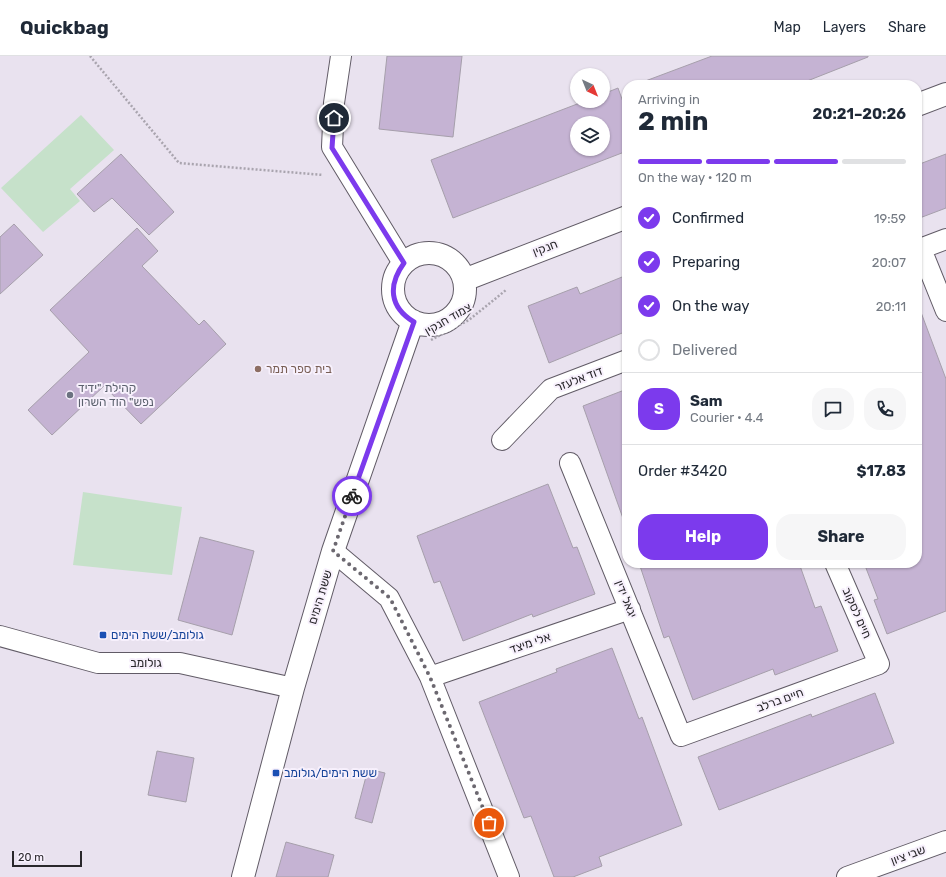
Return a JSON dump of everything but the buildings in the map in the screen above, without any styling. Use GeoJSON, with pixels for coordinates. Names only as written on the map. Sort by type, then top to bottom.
{"type":"FeatureCollection","features":[{"type":"Feature","properties":{"kind":"street"},"geometry":{"type":"LineString","coordinates":[[341,56],[334,103],[332,148],[404,263]]}},
{"type":"Feature","properties":{"kind":"street"},"geometry":{"type":"LineString","coordinates":[[922,103],[946,94]]}},
{"type":"Feature","properties":{"kind":"street","name":"חנקין"},"geometry":{"type":"LineString","coordinates":[[464,280],[622,219]]}},
{"type":"Feature","properties":{"kind":"street"},"geometry":{"type":"LineString","coordinates":[[922,248],[946,239]]}},
{"type":"Feature","properties":{"kind":"street"},"geometry":{"type":"LineString","coordinates":[[427,252],[440,254],[450,259],[459,268],[464,280],[464,295],[460,306],[452,316],[438,323],[426,324],[414,322],[406,317],[398,308],[394,296],[393,285],[396,273],[404,263],[415,255],[427,252]]}},
{"type":"Feature","properties":{"kind":"street"},"geometry":{"type":"LineString","coordinates":[[922,256],[946,311]]}},
{"type":"Feature","properties":{"kind":"street","name":"ששת הימים"},"geometry":{"type":"LineString","coordinates":[[243,877],[293,688],[333,551],[414,322]]}},
{"type":"Feature","properties":{"kind":"street","name":"דוד אלעזר"},"geometry":{"type":"LineString","coordinates":[[502,440],[551,389],[622,362]]}},
{"type":"Feature","properties":{"kind":"street","name":"יגאל ידין"},"geometry":{"type":"LineString","coordinates":[[570,463],[682,736]]}},
{"type":"Feature","properties":{"kind":"street"},"geometry":{"type":"LineString","coordinates":[[333,551],[390,598],[430,677],[509,877]]}},
{"type":"Feature","properties":{"kind":"street","name":"חיים לסקוב"},"geometry":{"type":"LineString","coordinates":[[837,568],[879,664]]}},
{"type":"Feature","properties":{"kind":"street","name":"אלי מיצד"},"geometry":{"type":"LineString","coordinates":[[430,677],[630,609]]}},
{"type":"Feature","properties":{"kind":"street","name":"גולומב"},"geometry":{"type":"LineString","coordinates":[[0,636],[98,663],[180,663],[293,688]]}},
{"type":"Feature","properties":{"kind":"street","name":"חיים ברלב"},"geometry":{"type":"LineString","coordinates":[[682,736],[879,664]]}},
{"type":"Feature","properties":{"kind":"street","name":"שבי ציון"},"geometry":{"type":"LineString","coordinates":[[847,877],[946,841]]}},
{"type":"Feature","properties":{"kind":"path"},"geometry":{"type":"LineString","coordinates":[[90,56],[179,163],[351,178]]}},
{"type":"Feature","properties":{"kind":"path","name":"צמוד חנקין"},"geometry":{"type":"LineString","coordinates":[[425,343],[469,320],[509,287]]}},
{"type":"Feature","properties":{"kind":"green space"},"geometry":{"type":"Polygon","coordinates":[[[81,115],[114,150],[70,189],[80,201],[43,232],[1,188],[81,115]]]}},
{"type":"Feature","properties":{"kind":"green space"},"geometry":{"type":"Polygon","coordinates":[[[83,492],[182,507],[172,575],[73,565],[83,492]]]}},
{"type":"Feature","properties":{"kind":"way so far"},"geometry":{"type":"LineString","coordinates":[[352,496],[333,551],[390,598],[430,677],[489,823]]}},
{"type":"Feature","properties":{"kind":"place","name":"בית ספר תמר"},"geometry":{"type":"Point","coordinates":[258,369]}},
{"type":"Feature","properties":{"kind":"place","name":"קהילת \"ידיד נפש\" הוד השרון"},"geometry":{"type":"Point","coordinates":[70,395]}},
{"type":"Feature","properties":{"kind":"place","name":"גולומב/ששת הימים"},"geometry":{"type":"Point","coordinates":[103,635]}},
{"type":"Feature","properties":{"kind":"place","name":"ששת הימים/גולומב"},"geometry":{"type":"Point","coordinates":[276,773]}},
{"type":"Feature","properties":{"kind":"route"},"geometry":{"type":"LineString","coordinates":[[334,118],[332,148],[404,263],[396,273],[393,285],[394,296],[398,308],[406,317],[414,322],[352,496]]}}]}
